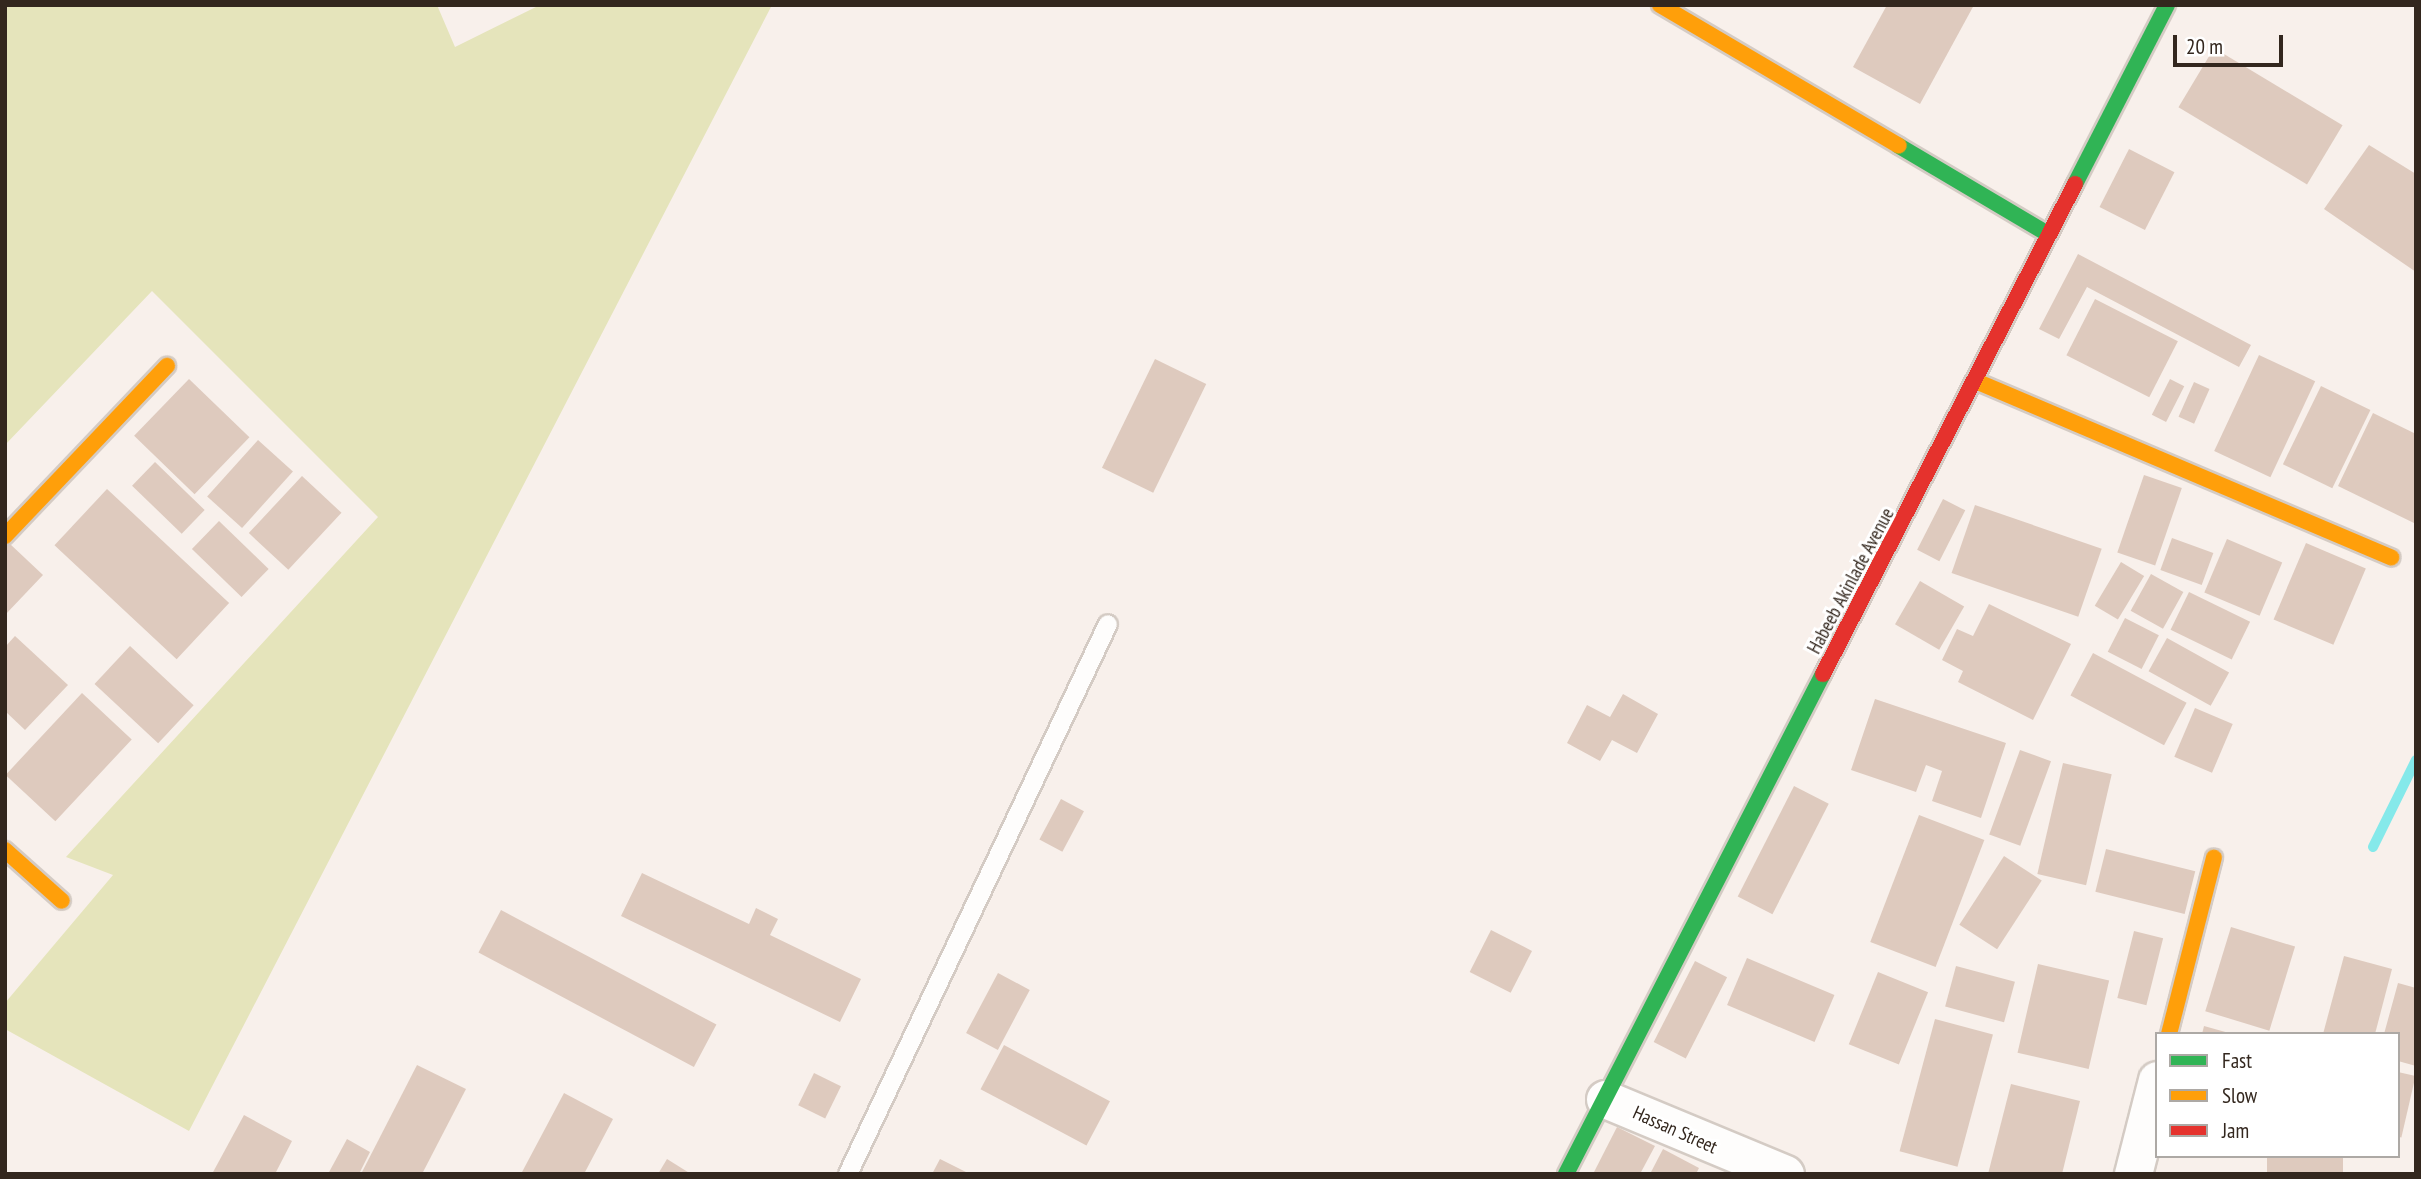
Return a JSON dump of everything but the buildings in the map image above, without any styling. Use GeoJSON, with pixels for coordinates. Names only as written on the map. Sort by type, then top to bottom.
{"type":"FeatureCollection","features":[{"type":"Feature","properties":{"kind":"street"},"geometry":{"type":"LineString","coordinates":[[1660,5],[2048,234]]}},
{"type":"Feature","properties":{"kind":"street","name":"Habeeb Akinlade Avenue"},"geometry":{"type":"LineString","coordinates":[[1566,1174],[1978,382],[2048,234],[2166,5]]}},
{"type":"Feature","properties":{"kind":"street"},"geometry":{"type":"LineString","coordinates":[[5,536],[167,366]]}},
{"type":"Feature","properties":{"kind":"street"},"geometry":{"type":"LineString","coordinates":[[1978,382],[2391,558]]}},
{"type":"Feature","properties":{"kind":"street"},"geometry":{"type":"LineString","coordinates":[[5,850],[62,901]]}},
{"type":"Feature","properties":{"kind":"street"},"geometry":{"type":"LineString","coordinates":[[2170,1032],[2214,859]]}},
{"type":"Feature","properties":{"kind":"street"},"geometry":{"type":"LineString","coordinates":[[2133,1174],[2155,1088]]}},
{"type":"Feature","properties":{"kind":"street","name":"Hassan Street"},"geometry":{"type":"LineString","coordinates":[[1605,1099],[1785,1174]]}},
{"type":"Feature","properties":{"kind":"lane"},"geometry":{"type":"LineString","coordinates":[[848,1174],[1108,624]]}},
{"type":"Feature","properties":{"kind":"green space"},"geometry":{"type":"Polygon","coordinates":[[[5,5],[437,5],[455,47],[540,5],[772,5],[189,1131],[5,1029],[5,1003],[113,875],[66,857],[378,517],[152,291],[5,445],[5,5]]]}},
{"type":"Feature","properties":{"kind":"waterway"},"geometry":{"type":"LineString","coordinates":[[2373,847],[2416,760]]}},
{"type":"Feature","properties":{"kind":"traffic: fast"},"geometry":{"type":"LineString","coordinates":[[2075,184],[2167,5]]}},
{"type":"Feature","properties":{"kind":"traffic: fast"},"geometry":{"type":"LineString","coordinates":[[1899,146],[2048,234]]}},
{"type":"Feature","properties":{"kind":"traffic: fast"},"geometry":{"type":"LineString","coordinates":[[1566,1174],[1823,674]]}},
{"type":"Feature","properties":{"kind":"traffic: slow"},"geometry":{"type":"LineString","coordinates":[[1660,5],[1899,146]]}},
{"type":"Feature","properties":{"kind":"traffic: slow"},"geometry":{"type":"LineString","coordinates":[[5,536],[167,366]]}},
{"type":"Feature","properties":{"kind":"traffic: slow"},"geometry":{"type":"LineString","coordinates":[[1978,382],[2391,557]]}},
{"type":"Feature","properties":{"kind":"traffic: slow"},"geometry":{"type":"LineString","coordinates":[[5,850],[62,901]]}},
{"type":"Feature","properties":{"kind":"traffic: slow"},"geometry":{"type":"LineString","coordinates":[[2170,1032],[2214,858]]}},
{"type":"Feature","properties":{"kind":"traffic: jam"},"geometry":{"type":"LineString","coordinates":[[1823,674],[2075,184]]}}]}
